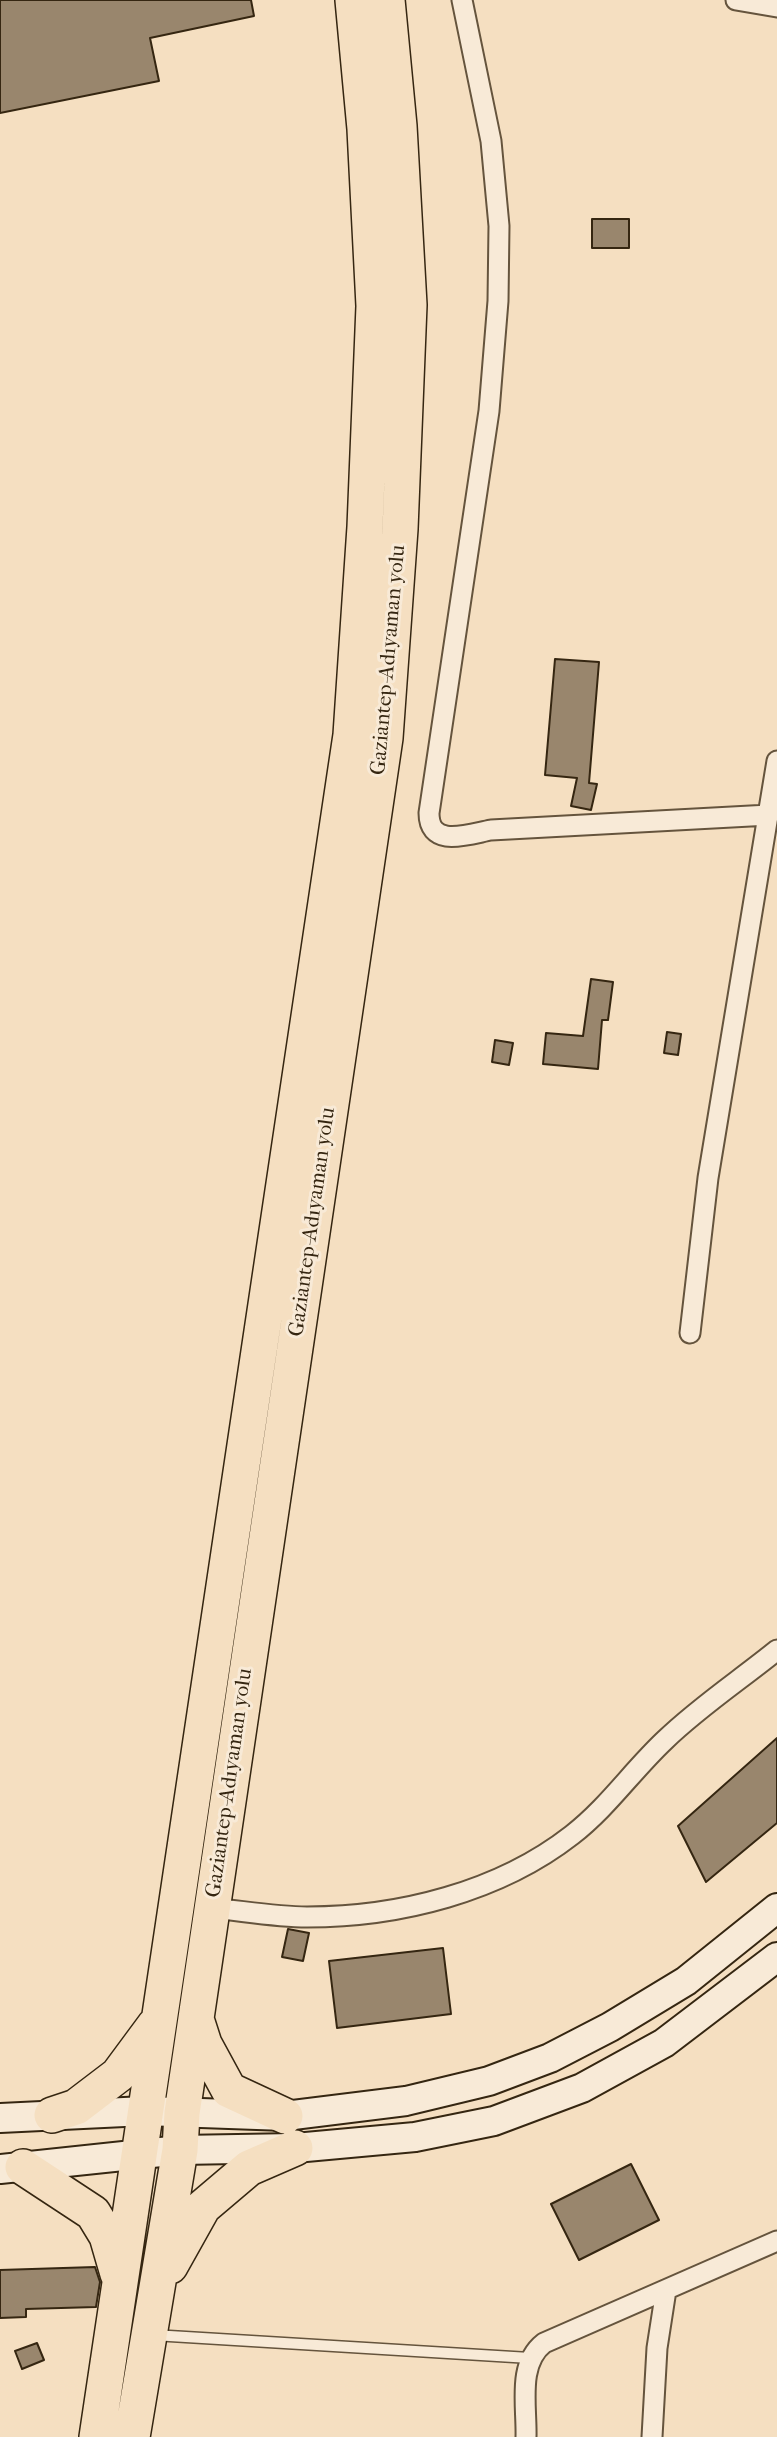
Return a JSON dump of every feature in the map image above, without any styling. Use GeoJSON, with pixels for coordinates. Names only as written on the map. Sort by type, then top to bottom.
{"type":"FeatureCollection","features":[{"type":"Feature","properties":{"kind":"highway","name":"Gaziantep-Adıyaman yolu"},"geometry":{"type":"LineString","coordinates":[[97,2437],[351,735],[365,527],[374,306],[365,129],[353,0]]}},
{"type":"Feature","properties":{"kind":"highway","name":"Gaziantep-Adıyaman yolu"},"geometry":{"type":"LineString","coordinates":[[132,2437],[180,2150],[182,2113],[385,738],[400,529],[409,306],[399,126],[387,0]]}},
{"type":"Feature","properties":{"kind":"highway"},"geometry":{"type":"LineString","coordinates":[[196,2018],[204,2044],[229,2090],[285,2116]]}},
{"type":"Feature","properties":{"kind":"highway"},"geometry":{"type":"LineString","coordinates":[[52,2115],[76,2107],[118,2075],[159,2020]]}},
{"type":"Feature","properties":{"kind":"highway"},"geometry":{"type":"LineString","coordinates":[[156,2294],[202,2207],[248,2168],[295,2148]]}},
{"type":"Feature","properties":{"kind":"highway"},"geometry":{"type":"LineString","coordinates":[[11,2168],[93,2213],[107,2235],[121,2282]]}},
{"type":"Feature","properties":{"kind":"street"},"geometry":{"type":"LineString","coordinates":[[461,0],[491,141],[499,226],[499,288],[489,411],[429,813],[431,827],[436,834],[454,837],[491,830],[769,815]]}},
{"type":"Feature","properties":{"kind":"street"},"geometry":{"type":"LineString","coordinates":[[736,0],[777,7]]}},
{"type":"Feature","properties":{"kind":"street"},"geometry":{"type":"LineString","coordinates":[[690,1333],[708,1178],[777,761]]}},
{"type":"Feature","properties":{"kind":"street"},"geometry":{"type":"LineString","coordinates":[[212,1908],[304,1917],[363,1914],[421,1904],[505,1875],[546,1853],[592,1819],[666,1739],[777,1650]]}},
{"type":"Feature","properties":{"kind":"street"},"geometry":{"type":"LineString","coordinates":[[0,2118],[145,2111],[285,2116],[406,2101],[489,2081],[550,2058],[686,1981],[777,1908]]}},
{"type":"Feature","properties":{"kind":"street"},"geometry":{"type":"LineString","coordinates":[[11,2168],[180,2150],[295,2148],[415,2137],[494,2121],[582,2088],[664,2043],[777,1957]]}},
{"type":"Feature","properties":{"kind":"street"},"geometry":{"type":"LineString","coordinates":[[526,2437],[527,2370],[530,2358],[544,2343],[777,2241]]}},
{"type":"Feature","properties":{"kind":"street"},"geometry":{"type":"LineString","coordinates":[[652,2437],[657,2348],[666,2290]]}},
{"type":"Feature","properties":{"kind":"lane"},"geometry":{"type":"LineString","coordinates":[[149,2334],[530,2358]]}},
{"type":"Feature","properties":{"kind":"building"},"geometry":{"type":"Polygon","coordinates":[[[0,0],[251,0],[254,16],[150,38],[159,81],[0,113],[0,0]]]}},
{"type":"Feature","properties":{"kind":"building"},"geometry":{"type":"Polygon","coordinates":[[[592,219],[629,219],[629,248],[592,248],[592,219]]]}},
{"type":"Feature","properties":{"kind":"building"},"geometry":{"type":"Polygon","coordinates":[[[555,659],[599,662],[589,783],[597,784],[591,810],[571,806],[577,778],[545,775],[555,659]]]}},
{"type":"Feature","properties":{"kind":"building"},"geometry":{"type":"Polygon","coordinates":[[[591,979],[613,982],[608,1020],[602,1020],[598,1069],[543,1064],[546,1033],[583,1036],[591,979]]]}},
{"type":"Feature","properties":{"kind":"building"},"geometry":{"type":"Polygon","coordinates":[[[667,1032],[681,1034],[678,1055],[664,1053],[667,1032]]]}},
{"type":"Feature","properties":{"kind":"building"},"geometry":{"type":"Polygon","coordinates":[[[495,1040],[513,1043],[509,1065],[492,1062],[495,1040]]]}},
{"type":"Feature","properties":{"kind":"building"},"geometry":{"type":"Polygon","coordinates":[[[777,1738],[777,1823],[706,1882],[678,1826],[777,1738]]]}},
{"type":"Feature","properties":{"kind":"building"},"geometry":{"type":"Polygon","coordinates":[[[288,1929],[309,1933],[303,1961],[282,1957],[288,1929]]]}},
{"type":"Feature","properties":{"kind":"building"},"geometry":{"type":"Polygon","coordinates":[[[443,1948],[451,2014],[337,2028],[329,1961],[443,1948]]]}},
{"type":"Feature","properties":{"kind":"building"},"geometry":{"type":"Polygon","coordinates":[[[631,2164],[659,2220],[579,2260],[551,2204],[631,2164]]]}},
{"type":"Feature","properties":{"kind":"building"},"geometry":{"type":"Polygon","coordinates":[[[95,2267],[100,2282],[96,2307],[26,2309],[26,2317],[0,2318],[0,2270],[95,2267]]]}},
{"type":"Feature","properties":{"kind":"building"},"geometry":{"type":"Polygon","coordinates":[[[37,2343],[44,2360],[22,2369],[15,2351],[37,2343]]]}}]}
